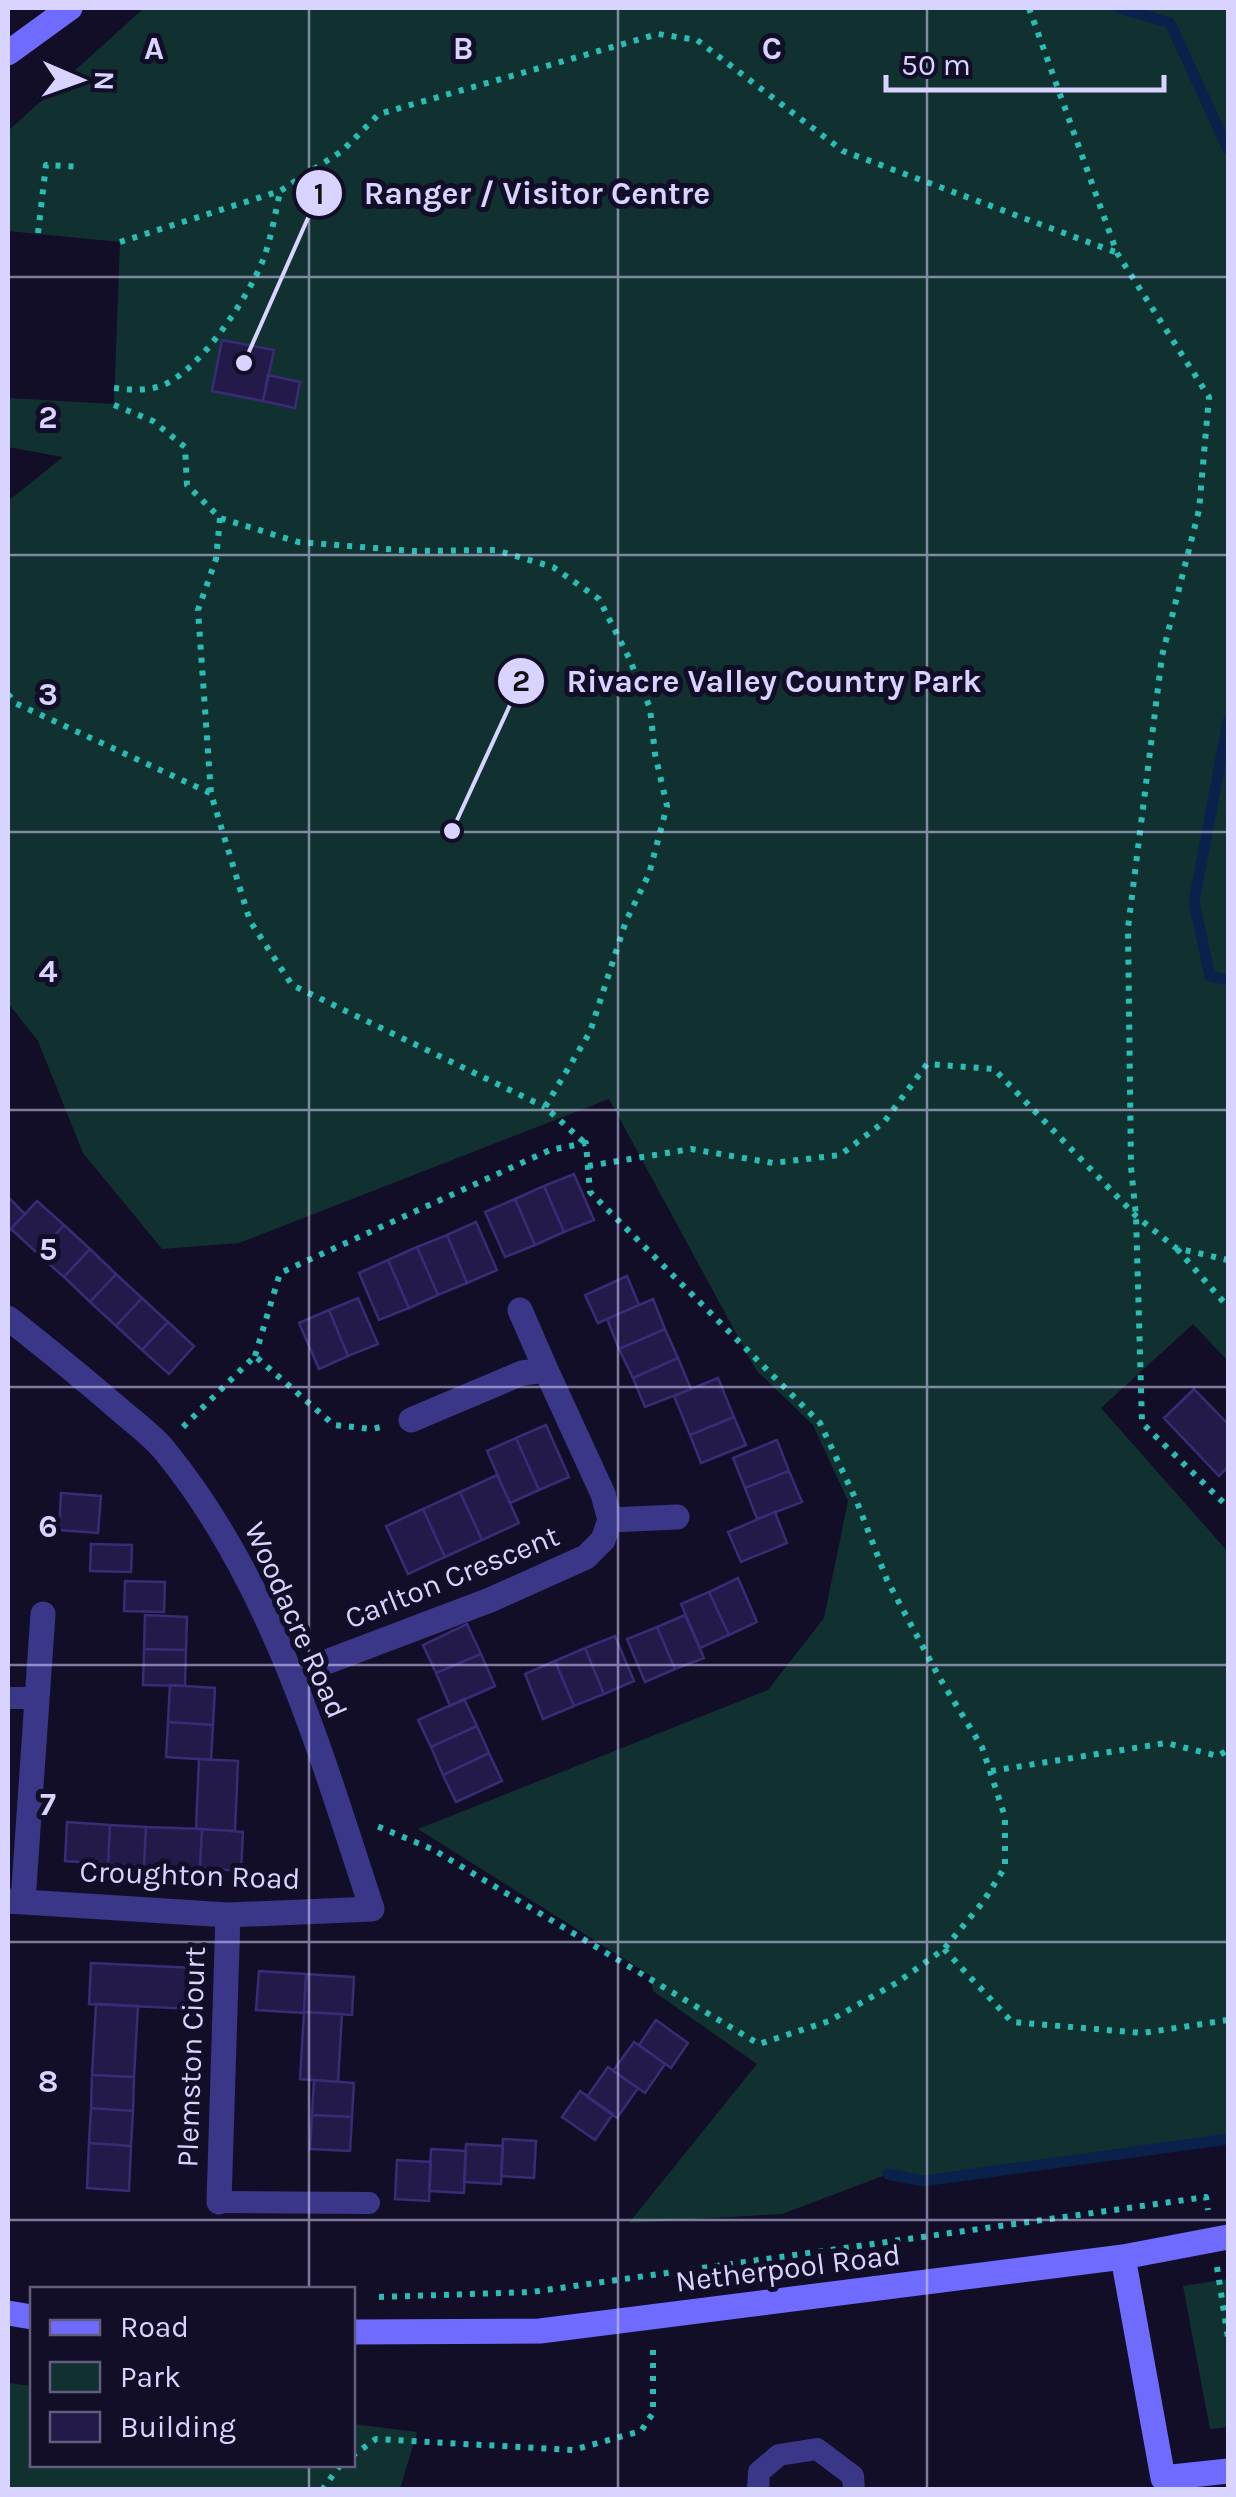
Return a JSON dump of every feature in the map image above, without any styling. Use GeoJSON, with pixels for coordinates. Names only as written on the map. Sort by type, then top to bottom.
{"type":"FeatureCollection","features":[{"type":"Feature","properties":{"kind":"main road"},"geometry":{"type":"LineString","coordinates":[[8,52],[70,8]]}},
{"type":"Feature","properties":{"kind":"main road","name":"Netherpool Road"},"geometry":{"type":"LineString","coordinates":[[355,2332],[540,2332],[1123,2257],[1221,2239]]}},
{"type":"Feature","properties":{"kind":"main road"},"geometry":{"type":"LineString","coordinates":[[1123,2257],[1164,2484],[1228,2471]]}},
{"type":"Feature","properties":{"kind":"street"},"geometry":{"type":"LineString","coordinates":[[520,1310],[610,1520],[677,1517]]}},
{"type":"Feature","properties":{"kind":"street","name":"Woodacre Road"},"geometry":{"type":"LineString","coordinates":[[8,1318],[162,1448],[208,1508],[244,1572],[292,1675],[372,1909]]}},
{"type":"Feature","properties":{"kind":"street"},"geometry":{"type":"LineString","coordinates":[[411,1420],[522,1373],[546,1370]]}},
{"type":"Feature","properties":{"kind":"street","name":"Carlton Crescent"},"geometry":{"type":"LineString","coordinates":[[292,1675],[490,1600],[586,1557],[603,1540],[610,1520]]}},
{"type":"Feature","properties":{"kind":"street"},"geometry":{"type":"LineString","coordinates":[[15,1901],[42,1614]]}},
{"type":"Feature","properties":{"kind":"street","name":"Croughton Road"},"geometry":{"type":"LineString","coordinates":[[15,1901],[228,1915],[372,1909]]}},
{"type":"Feature","properties":{"kind":"street","name":"Plemston Ciourt"},"geometry":{"type":"LineString","coordinates":[[219,2202],[228,1915]]}},
{"type":"Feature","properties":{"kind":"lane"},"geometry":{"type":"LineString","coordinates":[[8,1698],[36,1698]]}},
{"type":"Feature","properties":{"kind":"lane"},"geometry":{"type":"LineString","coordinates":[[219,2202],[369,2204]]}},
{"type":"Feature","properties":{"kind":"lane"},"geometry":{"type":"LineString","coordinates":[[758,2490],[759,2472],[779,2456],[817,2450],[853,2476],[854,2490]]}},
{"type":"Feature","properties":{"kind":"path"},"geometry":{"type":"LineString","coordinates":[[1029,8],[1116,253],[1209,397],[1200,510],[1162,656],[1128,928],[1131,1167],[1142,1422],[1228,1507]]}},
{"type":"Feature","properties":{"kind":"path"},"geometry":{"type":"LineString","coordinates":[[120,242],[280,190],[342,151],[379,114],[658,34],[697,40],[843,151],[1116,253]]}},
{"type":"Feature","properties":{"kind":"path"},"geometry":{"type":"LineString","coordinates":[[38,233],[46,165],[80,167]]}},
{"type":"Feature","properties":{"kind":"path"},"geometry":{"type":"LineString","coordinates":[[114,388],[138,390],[161,386],[187,372],[210,347],[262,261],[280,190]]}},
{"type":"Feature","properties":{"kind":"path"},"geometry":{"type":"LineString","coordinates":[[114,405],[153,421],[185,447],[187,484],[220,518],[298,542],[412,551],[496,550],[553,567],[599,600],[650,708],[667,806],[650,874],[626,921],[590,1032],[544,1107]]}},
{"type":"Feature","properties":{"kind":"path"},"geometry":{"type":"LineString","coordinates":[[220,518],[216,559],[198,610],[211,794],[250,920],[292,985],[544,1107],[586,1143],[590,1192],[820,1423],[857,1502],[887,1580],[938,1677],[982,1748],[1005,1817],[1005,1867],[983,1902],[944,1949],[898,1982],[829,2021],[759,2044],[432,1849],[339,1810]]}},
{"type":"Feature","properties":{"kind":"path"},"geometry":{"type":"LineString","coordinates":[[8,694],[14,703],[211,794]]}},
{"type":"Feature","properties":{"kind":"path"},"geometry":{"type":"LineString","coordinates":[[588,1166],[691,1149],[773,1163],[840,1155],[884,1122],[926,1064],[994,1069],[1136,1216],[1176,1248],[1228,1308]]}},
{"type":"Feature","properties":{"kind":"path"},"geometry":{"type":"LineString","coordinates":[[162,1448],[254,1356],[280,1274],[550,1150],[586,1143]]}},
{"type":"Feature","properties":{"kind":"path"},"geometry":{"type":"LineString","coordinates":[[1176,1248],[1228,1260]]}},
{"type":"Feature","properties":{"kind":"path"},"geometry":{"type":"LineString","coordinates":[[254,1356],[334,1425],[372,1429],[411,1420]]}},
{"type":"Feature","properties":{"kind":"path"},"geometry":{"type":"LineString","coordinates":[[991,1771],[1166,1744],[1218,1756],[1228,1750]]}},
{"type":"Feature","properties":{"kind":"path"},"geometry":{"type":"LineString","coordinates":[[944,1949],[1012,2022],[1143,2033],[1228,2020]]}},
{"type":"Feature","properties":{"kind":"path"},"geometry":{"type":"LineString","coordinates":[[372,2298],[532,2292],[1206,2197],[1221,2239],[1228,2338]]}},
{"type":"Feature","properties":{"kind":"path"},"geometry":{"type":"LineString","coordinates":[[355,2454],[376,2439],[574,2450],[641,2432],[653,2413],[648,2276]]}},
{"type":"Feature","properties":{"kind":"path"},"geometry":{"type":"LineString","coordinates":[[322,2490],[339,2467]]}},
{"type":"Feature","properties":{"kind":"green space"},"geometry":{"type":"Polygon","coordinates":[[[144,8],[1228,8],[1228,1361],[1193,1324],[1101,1408],[1228,1552],[1228,2139],[923,2181],[888,2174],[782,2214],[629,2223],[757,2064],[653,1991],[650,1975],[418,1829],[768,1690],[824,1618],[848,1501],[813,1425],[756,1370],[609,1099],[239,1243],[162,1249],[83,1153],[38,1041],[8,1003],[8,501],[63,457],[8,447],[8,398],[114,404],[120,242],[8,231],[8,131],[144,8]]]}},
{"type":"Feature","properties":{"kind":"green space"},"geometry":{"type":"Polygon","coordinates":[[[1228,2279],[1228,2427],[1210,2429],[1183,2286],[1228,2279]]]}},
{"type":"Feature","properties":{"kind":"green space"},"geometry":{"type":"Polygon","coordinates":[[[8,2383],[30,2386],[30,2467],[355,2467],[355,2424],[417,2432],[400,2489],[8,2489],[8,2383]]]}},
{"type":"Feature","properties":{"kind":"building"},"geometry":{"type":"Polygon","coordinates":[[[222,340],[274,350],[263,401],[212,391],[222,340]]]}},
{"type":"Feature","properties":{"kind":"building"},"geometry":{"type":"Polygon","coordinates":[[[268,375],[300,382],[295,408],[263,401],[268,375]]]}},
{"type":"Feature","properties":{"kind":"building"},"geometry":{"type":"Polygon","coordinates":[[[574,1174],[594,1220],[564,1232],[544,1186],[574,1174]]]}},
{"type":"Feature","properties":{"kind":"building"},"geometry":{"type":"Polygon","coordinates":[[[544,1186],[564,1232],[535,1245],[515,1199],[544,1186]]]}},
{"type":"Feature","properties":{"kind":"building"},"geometry":{"type":"Polygon","coordinates":[[[8,1197],[25,1214],[8,1232],[8,1197]]]}},
{"type":"Feature","properties":{"kind":"building"},"geometry":{"type":"Polygon","coordinates":[[[515,1199],[535,1245],[505,1257],[485,1212],[515,1199]]]}},
{"type":"Feature","properties":{"kind":"building"},"geometry":{"type":"Polygon","coordinates":[[[37,1201],[64,1225],[38,1254],[11,1229],[37,1201]]]}},
{"type":"Feature","properties":{"kind":"building"},"geometry":{"type":"Polygon","coordinates":[[[476,1222],[497,1270],[467,1283],[447,1235],[476,1222]]]}},
{"type":"Feature","properties":{"kind":"building"},"geometry":{"type":"Polygon","coordinates":[[[64,1225],[90,1249],[64,1277],[38,1254],[64,1225]]]}},
{"type":"Feature","properties":{"kind":"building"},"geometry":{"type":"Polygon","coordinates":[[[447,1235],[467,1283],[438,1295],[417,1247],[447,1235]]]}},
{"type":"Feature","properties":{"kind":"building"},"geometry":{"type":"Polygon","coordinates":[[[417,1247],[438,1295],[409,1308],[388,1260],[417,1247]]]}},
{"type":"Feature","properties":{"kind":"building"},"geometry":{"type":"Polygon","coordinates":[[[90,1249],[116,1274],[90,1302],[64,1277],[90,1249]]]}},
{"type":"Feature","properties":{"kind":"building"},"geometry":{"type":"Polygon","coordinates":[[[388,1260],[409,1308],[379,1320],[359,1273],[388,1260]]]}},
{"type":"Feature","properties":{"kind":"building"},"geometry":{"type":"Polygon","coordinates":[[[116,1274],[142,1298],[116,1326],[90,1302],[116,1274]]]}},
{"type":"Feature","properties":{"kind":"building"},"geometry":{"type":"Polygon","coordinates":[[[627,1276],[639,1305],[598,1323],[585,1295],[627,1276]]]}},
{"type":"Feature","properties":{"kind":"building"},"geometry":{"type":"Polygon","coordinates":[[[142,1298],[168,1322],[142,1350],[116,1326],[142,1298]]]}},
{"type":"Feature","properties":{"kind":"building"},"geometry":{"type":"Polygon","coordinates":[[[358,1298],[378,1344],[348,1356],[329,1310],[358,1298]]]}},
{"type":"Feature","properties":{"kind":"building"},"geometry":{"type":"Polygon","coordinates":[[[653,1299],[665,1329],[619,1349],[607,1319],[653,1299]]]}},
{"type":"Feature","properties":{"kind":"building"},"geometry":{"type":"Polygon","coordinates":[[[329,1310],[348,1356],[319,1369],[299,1323],[329,1310]]]}},
{"type":"Feature","properties":{"kind":"building"},"geometry":{"type":"Polygon","coordinates":[[[168,1322],[194,1346],[169,1374],[142,1350],[168,1322]]]}},
{"type":"Feature","properties":{"kind":"building"},"geometry":{"type":"Polygon","coordinates":[[[665,1329],[678,1358],[633,1378],[619,1349],[665,1329]]]}},
{"type":"Feature","properties":{"kind":"building"},"geometry":{"type":"Polygon","coordinates":[[[678,1358],[691,1389],[645,1407],[633,1378],[678,1358]]]}},
{"type":"Feature","properties":{"kind":"building"},"geometry":{"type":"Polygon","coordinates":[[[718,1378],[734,1417],[690,1435],[674,1396],[718,1378]]]}},
{"type":"Feature","properties":{"kind":"building"},"geometry":{"type":"Polygon","coordinates":[[[1194,1389],[1228,1424],[1228,1467],[1219,1476],[1164,1418],[1194,1389]]]}},
{"type":"Feature","properties":{"kind":"building"},"geometry":{"type":"Polygon","coordinates":[[[734,1417],[746,1445],[701,1463],[690,1435],[734,1417]]]}},
{"type":"Feature","properties":{"kind":"building"},"geometry":{"type":"Polygon","coordinates":[[[546,1425],[569,1477],[539,1490],[516,1438],[546,1425]]]}},
{"type":"Feature","properties":{"kind":"building"},"geometry":{"type":"Polygon","coordinates":[[[516,1438],[539,1490],[510,1503],[487,1451],[516,1438]]]}},
{"type":"Feature","properties":{"kind":"building"},"geometry":{"type":"Polygon","coordinates":[[[777,1440],[789,1471],[745,1488],[733,1458],[777,1440]]]}},
{"type":"Feature","properties":{"kind":"building"},"geometry":{"type":"Polygon","coordinates":[[[789,1471],[802,1502],[757,1519],[745,1488],[789,1471]]]}},
{"type":"Feature","properties":{"kind":"building"},"geometry":{"type":"Polygon","coordinates":[[[497,1475],[519,1523],[482,1540],[460,1492],[497,1475]]]}},
{"type":"Feature","properties":{"kind":"building"},"geometry":{"type":"Polygon","coordinates":[[[460,1492],[482,1540],[445,1557],[423,1509],[460,1492]]]}},
{"type":"Feature","properties":{"kind":"building"},"geometry":{"type":"Polygon","coordinates":[[[61,1493],[101,1496],[98,1533],[59,1530],[61,1493]]]}},
{"type":"Feature","properties":{"kind":"building"},"geometry":{"type":"Polygon","coordinates":[[[423,1509],[445,1557],[408,1574],[386,1526],[423,1509]]]}},
{"type":"Feature","properties":{"kind":"building"},"geometry":{"type":"Polygon","coordinates":[[[775,1512],[787,1543],[741,1562],[728,1532],[775,1512]]]}},
{"type":"Feature","properties":{"kind":"building"},"geometry":{"type":"Polygon","coordinates":[[[91,1544],[132,1545],[131,1572],[90,1571],[91,1544]]]}},
{"type":"Feature","properties":{"kind":"building"},"geometry":{"type":"Polygon","coordinates":[[[738,1578],[757,1622],[729,1635],[709,1592],[738,1578]]]}},
{"type":"Feature","properties":{"kind":"building"},"geometry":{"type":"Polygon","coordinates":[[[125,1581],[165,1582],[164,1612],[124,1611],[125,1581]]]}},
{"type":"Feature","properties":{"kind":"building"},"geometry":{"type":"Polygon","coordinates":[[[709,1592],[729,1635],[700,1648],[681,1604],[709,1592]]]}},
{"type":"Feature","properties":{"kind":"building"},"geometry":{"type":"Polygon","coordinates":[[[145,1615],[187,1617],[186,1650],[144,1649],[145,1615]]]}},
{"type":"Feature","properties":{"kind":"building"},"geometry":{"type":"Polygon","coordinates":[[[685,1615],[704,1658],[675,1669],[657,1627],[685,1615]]]}},
{"type":"Feature","properties":{"kind":"building"},"geometry":{"type":"Polygon","coordinates":[[[467,1624],[481,1654],[436,1673],[423,1645],[467,1624]]]}},
{"type":"Feature","properties":{"kind":"building"},"geometry":{"type":"Polygon","coordinates":[[[657,1627],[675,1669],[645,1682],[627,1639],[657,1627]]]}},
{"type":"Feature","properties":{"kind":"building"},"geometry":{"type":"Polygon","coordinates":[[[615,1636],[634,1681],[604,1694],[585,1648],[615,1636]]]}},
{"type":"Feature","properties":{"kind":"building"},"geometry":{"type":"Polygon","coordinates":[[[585,1648],[604,1694],[574,1706],[555,1661],[585,1648]]]}},
{"type":"Feature","properties":{"kind":"building"},"geometry":{"type":"Polygon","coordinates":[[[144,1649],[186,1650],[185,1686],[143,1685],[144,1649]]]}},
{"type":"Feature","properties":{"kind":"building"},"geometry":{"type":"Polygon","coordinates":[[[481,1654],[495,1686],[450,1706],[436,1673],[481,1654]]]}},
{"type":"Feature","properties":{"kind":"building"},"geometry":{"type":"Polygon","coordinates":[[[555,1661],[574,1706],[543,1719],[525,1674],[555,1661]]]}},
{"type":"Feature","properties":{"kind":"building"},"geometry":{"type":"Polygon","coordinates":[[[170,1685],[215,1688],[213,1725],[168,1722],[170,1685]]]}},
{"type":"Feature","properties":{"kind":"building"},"geometry":{"type":"Polygon","coordinates":[[[464,1699],[477,1726],[431,1747],[418,1720],[464,1699]]]}},
{"type":"Feature","properties":{"kind":"building"},"geometry":{"type":"Polygon","coordinates":[[[168,1722],[213,1725],[211,1760],[166,1757],[168,1722]]]}},
{"type":"Feature","properties":{"kind":"building"},"geometry":{"type":"Polygon","coordinates":[[[477,1726],[489,1753],[443,1775],[431,1747],[477,1726]]]}},
{"type":"Feature","properties":{"kind":"building"},"geometry":{"type":"Polygon","coordinates":[[[489,1753],[502,1781],[456,1802],[443,1775],[489,1753]]]}},
{"type":"Feature","properties":{"kind":"building"},"geometry":{"type":"Polygon","coordinates":[[[199,1759],[238,1761],[235,1831],[196,1829],[199,1759]]]}},
{"type":"Feature","properties":{"kind":"building"},"geometry":{"type":"Polygon","coordinates":[[[67,1822],[110,1825],[108,1864],[65,1861],[67,1822]]]}},
{"type":"Feature","properties":{"kind":"building"},"geometry":{"type":"Polygon","coordinates":[[[110,1825],[146,1827],[144,1866],[108,1864],[110,1825]]]}},
{"type":"Feature","properties":{"kind":"building"},"geometry":{"type":"Polygon","coordinates":[[[146,1827],[202,1829],[200,1868],[144,1866],[146,1827]]]}},
{"type":"Feature","properties":{"kind":"building"},"geometry":{"type":"Polygon","coordinates":[[[202,1829],[243,1832],[241,1871],[200,1868],[202,1829]]]}},
{"type":"Feature","properties":{"kind":"building"},"geometry":{"type":"Polygon","coordinates":[[[91,1963],[195,1968],[193,2009],[89,2004],[91,1963]]]}},
{"type":"Feature","properties":{"kind":"building"},"geometry":{"type":"Polygon","coordinates":[[[259,1971],[306,1974],[304,2013],[256,2010],[259,1971]]]}},
{"type":"Feature","properties":{"kind":"building"},"geometry":{"type":"Polygon","coordinates":[[[306,1974],[354,1977],[352,2015],[304,2012],[306,1974]]]}},
{"type":"Feature","properties":{"kind":"building"},"geometry":{"type":"Polygon","coordinates":[[[96,2004],[138,2006],[134,2077],[92,2075],[96,2004]]]}},
{"type":"Feature","properties":{"kind":"building"},"geometry":{"type":"Polygon","coordinates":[[[304,2012],[342,2014],[338,2082],[300,2079],[304,2012]]]}},
{"type":"Feature","properties":{"kind":"building"},"geometry":{"type":"Polygon","coordinates":[[[656,2020],[688,2043],[671,2068],[639,2045],[656,2020]]]}},
{"type":"Feature","properties":{"kind":"building"},"geometry":{"type":"Polygon","coordinates":[[[634,2042],[665,2064],[645,2093],[613,2071],[634,2042]]]}},
{"type":"Feature","properties":{"kind":"building"},"geometry":{"type":"Polygon","coordinates":[[[608,2067],[638,2088],[617,2118],[587,2097],[608,2067]]]}},
{"type":"Feature","properties":{"kind":"building"},"geometry":{"type":"Polygon","coordinates":[[[92,2075],[134,2077],[133,2111],[91,2108],[92,2075]]]}},
{"type":"Feature","properties":{"kind":"building"},"geometry":{"type":"Polygon","coordinates":[[[314,2080],[354,2083],[352,2117],[312,2115],[314,2080]]]}},
{"type":"Feature","properties":{"kind":"building"},"geometry":{"type":"Polygon","coordinates":[[[580,2091],[613,2114],[595,2140],[562,2117],[580,2091]]]}},
{"type":"Feature","properties":{"kind":"building"},"geometry":{"type":"Polygon","coordinates":[[[91,2108],[133,2111],[131,2146],[89,2143],[91,2108]]]}},
{"type":"Feature","properties":{"kind":"building"},"geometry":{"type":"Polygon","coordinates":[[[312,2115],[352,2117],[350,2151],[310,2149],[312,2115]]]}},
{"type":"Feature","properties":{"kind":"building"},"geometry":{"type":"Polygon","coordinates":[[[503,2139],[536,2141],[534,2178],[501,2176],[503,2139]]]}},
{"type":"Feature","properties":{"kind":"building"},"geometry":{"type":"Polygon","coordinates":[[[89,2143],[131,2146],[129,2191],[87,2188],[89,2143]]]}},
{"type":"Feature","properties":{"kind":"building"},"geometry":{"type":"Polygon","coordinates":[[[466,2144],[503,2146],[501,2184],[464,2182],[466,2144]]]}},
{"type":"Feature","properties":{"kind":"building"},"geometry":{"type":"Polygon","coordinates":[[[431,2149],[466,2151],[464,2193],[429,2191],[431,2149]]]}},
{"type":"Feature","properties":{"kind":"building"},"geometry":{"type":"Polygon","coordinates":[[[397,2160],[431,2162],[429,2201],[395,2199],[397,2160]]]}},
{"type":"Feature","properties":{"kind":"waterway"},"geometry":{"type":"LineString","coordinates":[[1120,8],[1170,23],[1228,149]]}},
{"type":"Feature","properties":{"kind":"waterway"},"geometry":{"type":"LineString","coordinates":[[1228,721],[1194,902],[1210,976],[1228,980]]}},
{"type":"Feature","properties":{"kind":"waterway"},"geometry":{"type":"LineString","coordinates":[[888,2174],[923,2181],[1228,2139]]}},
{"type":"Feature","properties":{"kind":"place","name":"Ranger / Visitor Centre"},"geometry":{"type":"Point","coordinates":[244,363]}},
{"type":"Feature","properties":{"kind":"place","name":"Rivacre Valley Country Park"},"geometry":{"type":"Point","coordinates":[452,831]}}]}
